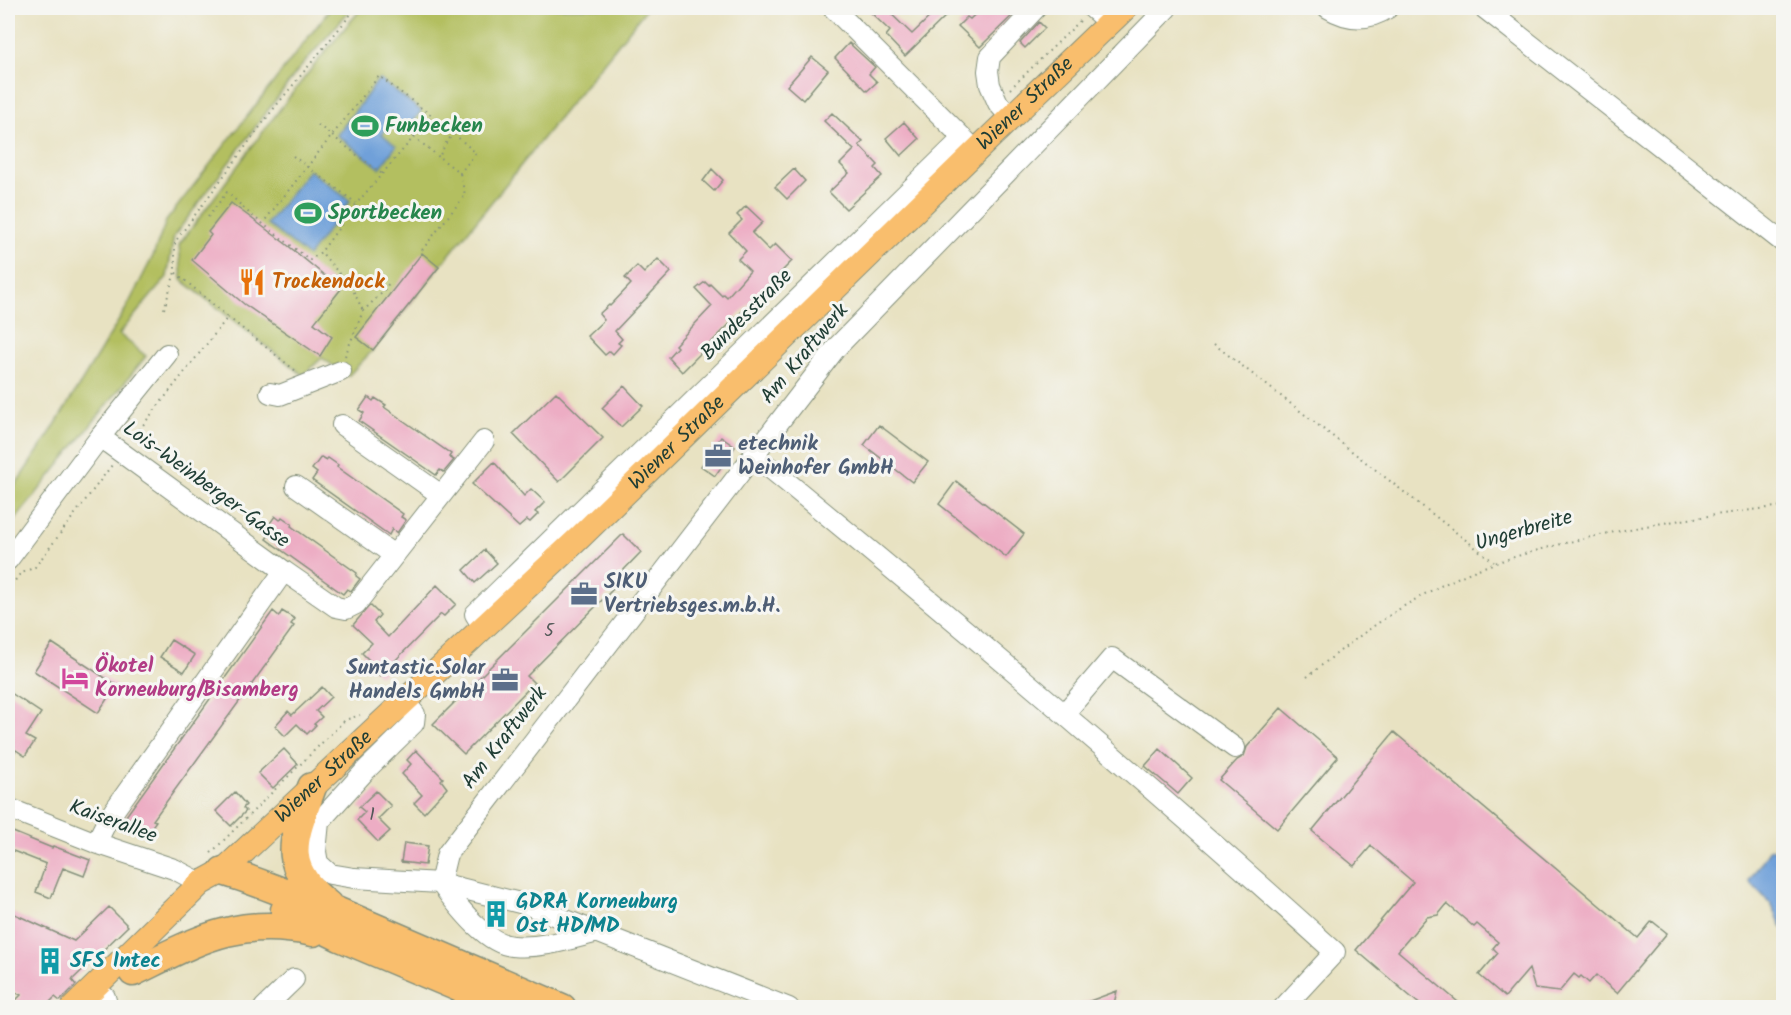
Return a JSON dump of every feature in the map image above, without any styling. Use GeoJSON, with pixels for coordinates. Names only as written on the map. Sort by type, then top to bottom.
{"type":"FeatureCollection","features":[{"type":"Feature","properties":{"kind":"highway"},"geometry":{"type":"LineString","coordinates":[[312,787],[296,832],[294,856],[302,879],[334,910]]}},
{"type":"Feature","properties":{"kind":"highway"},"geometry":{"type":"LineString","coordinates":[[204,876],[256,881],[310,903],[334,910],[562,1008]]}},
{"type":"Feature","properties":{"kind":"highway"},"geometry":{"type":"LineString","coordinates":[[204,876],[243,890],[340,937],[508,1008]]}},
{"type":"Feature","properties":{"kind":"highway"},"geometry":{"type":"LineString","coordinates":[[133,972],[202,939],[249,926],[296,928],[340,937]]}},
{"type":"Feature","properties":{"kind":"main road","name":"Wiener Straße"},"geometry":{"type":"LineString","coordinates":[[73,1008],[204,876],[249,846],[483,627],[572,533],[1105,12]]}},
{"type":"Feature","properties":{"kind":"main road","name":"Wiener Straße"},"geometry":{"type":"LineString","coordinates":[[102,1004],[212,892],[204,876]]}},
{"type":"Feature","properties":{"kind":"street"},"geometry":{"type":"LineString","coordinates":[[833,8],[969,144]]}},
{"type":"Feature","properties":{"kind":"street"},"geometry":{"type":"LineString","coordinates":[[1004,110],[990,85],[988,71],[990,57],[1036,8]]}},
{"type":"Feature","properties":{"kind":"street","name":"Am Kraftwerk"},"geometry":{"type":"LineString","coordinates":[[440,883],[447,854],[836,348],[1167,8]]}},
{"type":"Feature","properties":{"kind":"street"},"geometry":{"type":"LineString","coordinates":[[1328,8],[1356,19],[1369,17],[1388,8]]}},
{"type":"Feature","properties":{"kind":"street"},"geometry":{"type":"LineString","coordinates":[[1484,8],[1784,243]]}},
{"type":"Feature","properties":{"kind":"street"},"geometry":{"type":"LineString","coordinates":[[8,560],[100,437],[167,354]]}},
{"type":"Feature","properties":{"kind":"street"},"geometry":{"type":"LineString","coordinates":[[270,393],[280,395],[339,365]]}},
{"type":"Feature","properties":{"kind":"street"},"geometry":{"type":"LineString","coordinates":[[342,424],[441,495]]}},
{"type":"Feature","properties":{"kind":"street","name":"Lois-Weinberger-Gasse"},"geometry":{"type":"LineString","coordinates":[[100,437],[284,571],[336,607],[346,609],[356,604],[484,441]]}},
{"type":"Feature","properties":{"kind":"street"},"geometry":{"type":"LineString","coordinates":[[754,455],[1064,714],[1335,952],[1283,1008]]}},
{"type":"Feature","properties":{"kind":"street"},"geometry":{"type":"LineString","coordinates":[[296,486],[394,555]]}},
{"type":"Feature","properties":{"kind":"street","name":"Lois-Weinberger-Gasse"},"geometry":{"type":"LineString","coordinates":[[96,843],[108,819],[284,571]]}},
{"type":"Feature","properties":{"kind":"street"},"geometry":{"type":"LineString","coordinates":[[1064,714],[1112,658],[1235,748]]}},
{"type":"Feature","properties":{"kind":"street"},"geometry":{"type":"LineString","coordinates":[[404,700],[415,714],[414,723],[366,770],[319,822],[316,852],[318,863],[330,874],[354,878],[440,883],[528,905],[789,1008]]}},
{"type":"Feature","properties":{"kind":"street","name":"Kaiserallee"},"geometry":{"type":"LineString","coordinates":[[8,808],[96,843],[204,876]]}},
{"type":"Feature","properties":{"kind":"street"},"geometry":{"type":"LineString","coordinates":[[440,883],[462,911],[483,932],[510,946],[548,945],[598,932]]}},
{"type":"Feature","properties":{"kind":"street"},"geometry":{"type":"LineString","coordinates":[[264,1008],[294,979]]}},
{"type":"Feature","properties":{"kind":"path"},"geometry":{"type":"LineString","coordinates":[[164,309],[175,272],[175,242],[271,112],[356,8]]}},
{"type":"Feature","properties":{"kind":"path"},"geometry":{"type":"LineString","coordinates":[[1004,110],[1105,12]]}},
{"type":"Feature","properties":{"kind":"path"},"geometry":{"type":"LineString","coordinates":[[208,217],[227,192],[262,224],[310,260],[321,252],[357,203],[432,116],[379,76],[262,224]]}},
{"type":"Feature","properties":{"kind":"path"},"geometry":{"type":"LineString","coordinates":[[318,125],[382,174]]}},
{"type":"Feature","properties":{"kind":"path"},"geometry":{"type":"LineString","coordinates":[[439,157],[447,141],[454,134],[476,153],[460,173]]}},
{"type":"Feature","properties":{"kind":"path"},"geometry":{"type":"LineString","coordinates":[[414,137],[460,173],[465,195],[422,250]]}},
{"type":"Feature","properties":{"kind":"path"},"geometry":{"type":"LineString","coordinates":[[293,156],[357,203]]}},
{"type":"Feature","properties":{"kind":"path"},"geometry":{"type":"LineString","coordinates":[[321,252],[353,290],[363,311]]}},
{"type":"Feature","properties":{"kind":"path"},"geometry":{"type":"LineString","coordinates":[[175,272],[304,377]]}},
{"type":"Feature","properties":{"kind":"path"},"geometry":{"type":"LineString","coordinates":[[339,365],[346,355],[363,311],[384,291],[390,281]]}},
{"type":"Feature","properties":{"kind":"path"},"geometry":{"type":"LineString","coordinates":[[8,590],[20,574],[35,567],[228,316]]}},
{"type":"Feature","properties":{"kind":"path"},"geometry":{"type":"LineString","coordinates":[[1214,344],[1494,562]]}},
{"type":"Feature","properties":{"kind":"path","name":"Ungerbreite"},"geometry":{"type":"LineString","coordinates":[[1307,677],[1360,635],[1410,603],[1450,581],[1494,562],[1578,539],[1690,517],[1784,506]]}},
{"type":"Feature","properties":{"kind":"path"},"geometry":{"type":"LineString","coordinates":[[249,846],[236,829],[345,720],[367,712]]}},
{"type":"Feature","properties":{"kind":"green space"},"geometry":{"type":"Polygon","coordinates":[[[331,8],[352,8],[298,70],[174,236],[167,277],[119,334],[146,356],[8,529],[8,496],[52,430],[127,307],[153,256],[166,221],[331,8]]]}},
{"type":"Feature","properties":{"kind":"green space"},"geometry":{"type":"Polygon","coordinates":[[[362,8],[647,8],[373,350],[348,376],[322,358],[303,375],[182,280],[179,245],[291,94],[362,8]]]}},
{"type":"Feature","properties":{"kind":"water","name":"Funbecken"},"geometry":{"type":"Polygon","coordinates":[[[379,79],[421,111],[406,132],[392,121],[382,134],[396,146],[380,168],[337,135],[379,79]]]}},
{"type":"Feature","properties":{"kind":"water","name":"Sportbecken"},"geometry":{"type":"Polygon","coordinates":[[[309,170],[350,201],[308,256],[267,224],[309,170]]]}},
{"type":"Feature","properties":{"kind":"water"},"geometry":{"type":"Polygon","coordinates":[[[1770,849],[1783,849],[1783,929],[1771,904],[1749,881],[1770,849]]]}},
{"type":"Feature","properties":{"kind":"building"},"geometry":{"type":"Polygon","coordinates":[[[866,8],[885,8],[912,34],[939,8],[954,8],[905,56],[886,36],[890,31],[866,8]]]}},
{"type":"Feature","properties":{"kind":"building"},"geometry":{"type":"Polygon","coordinates":[[[982,8],[1020,8],[980,47],[958,26],[982,8]]]}},
{"type":"Feature","properties":{"kind":"building"},"geometry":{"type":"Polygon","coordinates":[[[1039,22],[1045,28],[1025,48],[1020,43],[1039,22]]]}},
{"type":"Feature","properties":{"kind":"building"},"geometry":{"type":"Polygon","coordinates":[[[849,43],[875,67],[869,74],[877,82],[867,91],[835,58],[849,43]]]}},
{"type":"Feature","properties":{"kind":"building"},"geometry":{"type":"Polygon","coordinates":[[[812,57],[828,70],[803,100],[787,86],[812,57]]]}},
{"type":"Feature","properties":{"kind":"building"},"geometry":{"type":"Polygon","coordinates":[[[832,113],[863,142],[859,145],[878,165],[875,168],[882,176],[846,209],[829,192],[849,173],[840,164],[854,150],[824,121],[832,113]]]}},
{"type":"Feature","properties":{"kind":"building"},"geometry":{"type":"Polygon","coordinates":[[[904,122],[919,139],[901,156],[886,138],[904,122]]]}},
{"type":"Feature","properties":{"kind":"building"},"geometry":{"type":"Polygon","coordinates":[[[712,169],[723,180],[714,191],[703,181],[712,169]]]}},
{"type":"Feature","properties":{"kind":"building"},"geometry":{"type":"Polygon","coordinates":[[[794,169],[805,181],[787,199],[775,187],[794,169]]]}},
{"type":"Feature","properties":{"kind":"building"},"geometry":{"type":"Polygon","coordinates":[[[231,203],[341,289],[314,323],[332,337],[320,356],[244,304],[192,260],[211,235],[208,232],[231,203]]]}},
{"type":"Feature","properties":{"kind":"building"},"geometry":{"type":"Polygon","coordinates":[[[746,206],[763,222],[752,233],[769,250],[775,244],[792,261],[682,372],[668,357],[677,347],[675,345],[712,306],[696,289],[705,282],[722,296],[724,294],[727,297],[750,271],[738,259],[746,251],[729,233],[742,220],[737,215],[746,206]]]}},
{"type":"Feature","properties":{"kind":"building"},"geometry":{"type":"Polygon","coordinates":[[[422,253],[439,267],[373,350],[356,337],[422,253]]]}},
{"type":"Feature","properties":{"kind":"building"},"geometry":{"type":"Polygon","coordinates":[[[658,259],[671,272],[615,331],[622,339],[618,343],[621,345],[613,354],[610,351],[605,355],[587,336],[604,320],[599,314],[631,284],[625,278],[637,266],[644,273],[658,259]]]}},
{"type":"Feature","properties":{"kind":"building"},"geometry":{"type":"Polygon","coordinates":[[[624,386],[643,406],[621,427],[602,408],[624,386]]]}},
{"type":"Feature","properties":{"kind":"building"},"geometry":{"type":"Polygon","coordinates":[[[556,392],[603,438],[559,482],[513,434],[556,392]]]}},
{"type":"Feature","properties":{"kind":"building"},"geometry":{"type":"Polygon","coordinates":[[[368,397],[373,401],[375,398],[386,405],[384,407],[451,454],[449,457],[454,460],[444,472],[440,470],[436,475],[359,421],[364,413],[359,410],[368,397]]]}},
{"type":"Feature","properties":{"kind":"building"},"geometry":{"type":"Polygon","coordinates":[[[879,425],[928,462],[912,482],[864,445],[879,425]]]}},
{"type":"Feature","properties":{"kind":"building","name":"etechnik Weinhofer GmbH"},"geometry":{"type":"Polygon","coordinates":[[[721,437],[735,447],[715,476],[701,466],[721,437]]]}},
{"type":"Feature","properties":{"kind":"building"},"geometry":{"type":"Polygon","coordinates":[[[321,457],[326,460],[328,458],[338,465],[337,467],[403,514],[401,517],[406,520],[397,533],[392,529],[389,535],[312,480],[317,473],[312,469],[321,457]]]}},
{"type":"Feature","properties":{"kind":"building"},"geometry":{"type":"Polygon","coordinates":[[[494,462],[524,496],[531,489],[545,502],[535,512],[538,514],[530,522],[527,520],[519,527],[472,484],[494,462]]]}},
{"type":"Feature","properties":{"kind":"building"},"geometry":{"type":"Polygon","coordinates":[[[956,481],[1024,534],[1006,557],[939,504],[956,481]]]}},
{"type":"Feature","properties":{"kind":"building"},"geometry":{"type":"Polygon","coordinates":[[[275,516],[280,520],[282,517],[292,524],[291,526],[357,573],[356,576],[360,579],[351,591],[347,589],[343,594],[266,539],[271,532],[266,529],[275,516]]]}},
{"type":"Feature","properties":{"kind":"building"},"geometry":{"type":"Polygon","coordinates":[[[623,534],[641,552],[613,581],[617,585],[527,676],[534,683],[464,754],[433,724],[623,534]]]}},
{"type":"Feature","properties":{"kind":"building"},"geometry":{"type":"Polygon","coordinates":[[[485,550],[497,563],[475,583],[464,570],[485,550]]]}},
{"type":"Feature","properties":{"kind":"building"},"geometry":{"type":"Polygon","coordinates":[[[437,585],[456,604],[444,616],[441,614],[380,676],[371,666],[373,664],[362,653],[372,643],[353,625],[370,605],[380,615],[374,622],[388,637],[437,585]]]}},
{"type":"Feature","properties":{"kind":"building"},"geometry":{"type":"Polygon","coordinates":[[[273,611],[279,616],[282,611],[295,619],[291,624],[294,626],[153,820],[156,821],[148,832],[145,829],[141,835],[128,826],[132,821],[126,816],[273,611]]]}},
{"type":"Feature","properties":{"kind":"building"},"geometry":{"type":"Polygon","coordinates":[[[171,640],[195,655],[184,672],[160,657],[171,640]]]}},
{"type":"Feature","properties":{"kind":"building","name":"Ökotel Korneuburg/Bisamberg"},"geometry":{"type":"Polygon","coordinates":[[[52,643],[116,685],[98,713],[34,671],[52,643]]]}},
{"type":"Feature","properties":{"kind":"building"},"geometry":{"type":"Polygon","coordinates":[[[322,687],[331,697],[316,711],[322,717],[314,724],[316,725],[307,734],[297,724],[285,736],[275,726],[288,711],[292,715],[322,687]]]}},
{"type":"Feature","properties":{"kind":"building"},"geometry":{"type":"Polygon","coordinates":[[[8,691],[41,713],[26,736],[35,741],[25,756],[16,750],[8,764],[8,691]]]}},
{"type":"Feature","properties":{"kind":"building"},"geometry":{"type":"Polygon","coordinates":[[[1281,708],[1338,757],[1277,829],[1219,780],[1237,760],[1244,756],[1247,747],[1281,708]]]}},
{"type":"Feature","properties":{"kind":"building"},"geometry":{"type":"Polygon","coordinates":[[[1394,732],[1638,938],[1652,921],[1667,933],[1617,993],[1596,975],[1589,983],[1581,976],[1579,978],[1574,974],[1559,992],[1535,989],[1529,969],[1505,997],[1479,975],[1498,953],[1493,948],[1498,942],[1477,924],[1474,927],[1447,904],[1438,915],[1427,917],[1398,951],[1465,1008],[1424,1008],[1356,950],[1413,882],[1371,846],[1354,866],[1312,831],[1394,732]]]}},
{"type":"Feature","properties":{"kind":"building"},"geometry":{"type":"Polygon","coordinates":[[[284,749],[298,764],[273,788],[258,773],[284,749]]]}},
{"type":"Feature","properties":{"kind":"building"},"geometry":{"type":"Polygon","coordinates":[[[1160,749],[1192,778],[1178,794],[1145,766],[1160,749]]]}},
{"type":"Feature","properties":{"kind":"building"},"geometry":{"type":"Polygon","coordinates":[[[416,750],[443,778],[441,780],[447,788],[424,813],[414,803],[422,795],[402,774],[411,764],[407,760],[416,750]]]}},
{"type":"Feature","properties":{"kind":"building"},"geometry":{"type":"Polygon","coordinates":[[[376,791],[391,806],[378,819],[390,831],[378,842],[357,820],[365,812],[359,807],[376,791]]]}},
{"type":"Feature","properties":{"kind":"building"},"geometry":{"type":"Polygon","coordinates":[[[235,792],[246,805],[243,808],[246,811],[231,826],[216,811],[235,792]]]}},
{"type":"Feature","properties":{"kind":"building"},"geometry":{"type":"Polygon","coordinates":[[[8,830],[90,860],[84,876],[63,868],[51,898],[36,892],[46,864],[8,849],[8,830]]]}},
{"type":"Feature","properties":{"kind":"building"},"geometry":{"type":"Polygon","coordinates":[[[404,843],[428,846],[425,865],[401,862],[404,843]]]}},
{"type":"Feature","properties":{"kind":"building","name":"SFS Intec"},"geometry":{"type":"Polygon","coordinates":[[[109,907],[128,926],[72,980],[76,985],[60,1001],[55,997],[44,1008],[8,1008],[21,995],[8,989],[8,911],[74,941],[109,907]]]}},
{"type":"Feature","properties":{"kind":"building"},"geometry":{"type":"Polygon","coordinates":[[[1117,991],[1113,1008],[1076,1008],[1076,1006],[1117,991]]]}},
{"type":"Feature","properties":{"kind":"place","name":"Funbecken"},"geometry":{"type":"Point","coordinates":[365,126]}},
{"type":"Feature","properties":{"kind":"place","name":"Sportbecken"},"geometry":{"type":"Point","coordinates":[308,213]}},
{"type":"Feature","properties":{"kind":"place","name":"Trockendock"},"geometry":{"type":"Point","coordinates":[252,282]}},
{"type":"Feature","properties":{"kind":"place","name":"etechnik Weinhofer GmbH"},"geometry":{"type":"Point","coordinates":[718,456]}},
{"type":"Feature","properties":{"kind":"place","name":"SIKU Vertriebsges.m.b.H."},"geometry":{"type":"Point","coordinates":[584,594]}},
{"type":"Feature","properties":{"kind":"place","name":"Ökotel Korneuburg/Bisamberg"},"geometry":{"type":"Point","coordinates":[75,678]}},
{"type":"Feature","properties":{"kind":"place","name":"Suntastic.Solar Handels GmbH"},"geometry":{"type":"Point","coordinates":[505,680]}},
{"type":"Feature","properties":{"kind":"place","name":"GDRA Korneuburg Ost HD/MD"},"geometry":{"type":"Point","coordinates":[496,914]}},
{"type":"Feature","properties":{"kind":"place","name":"SFS Intec"},"geometry":{"type":"Point","coordinates":[50,961]}}]}
